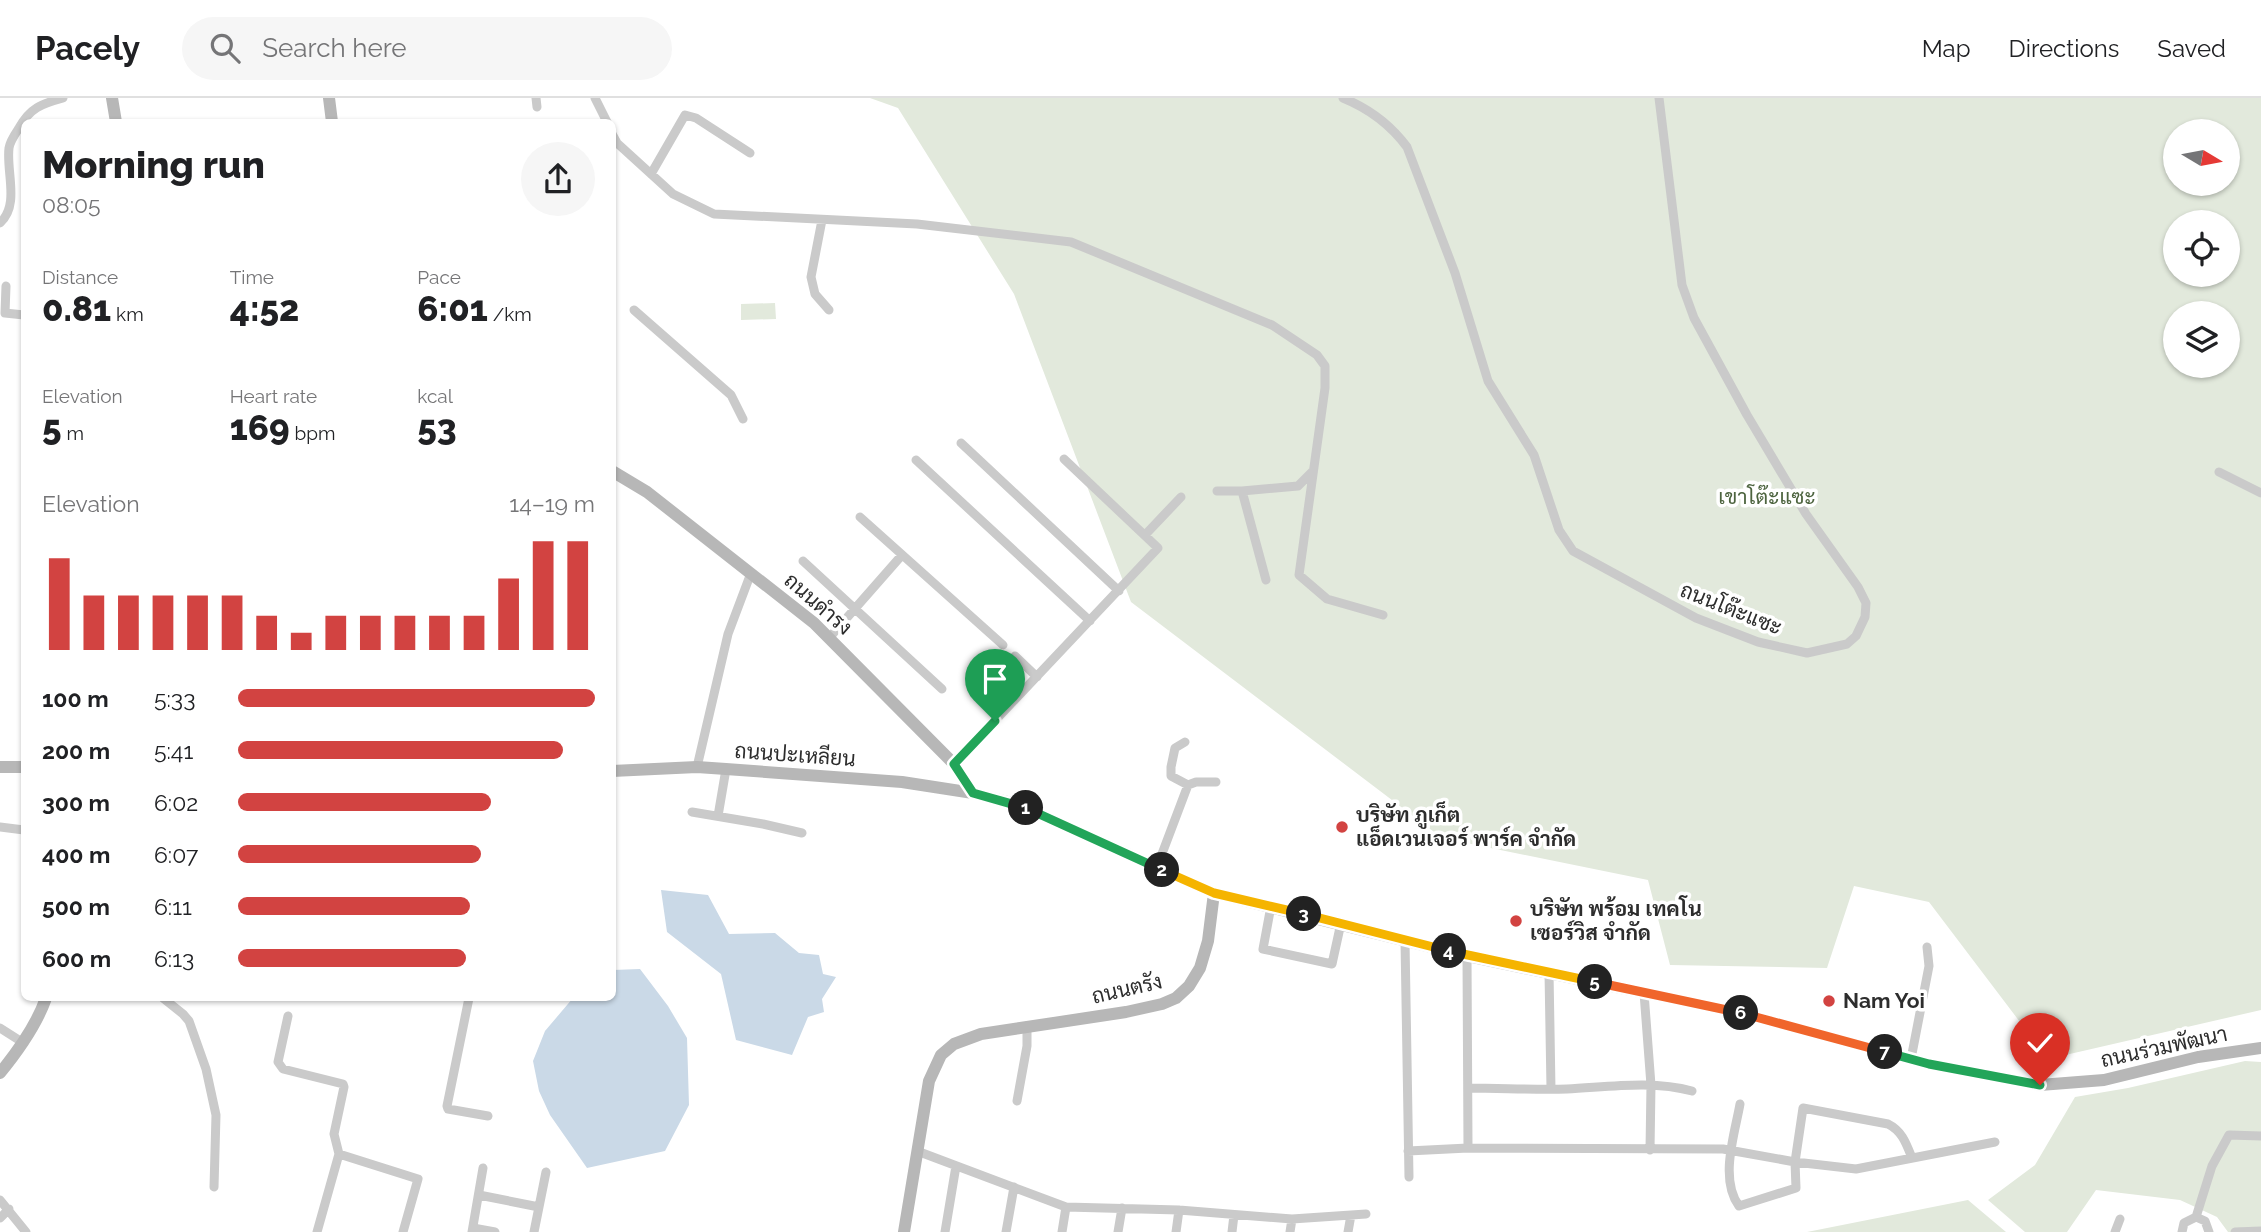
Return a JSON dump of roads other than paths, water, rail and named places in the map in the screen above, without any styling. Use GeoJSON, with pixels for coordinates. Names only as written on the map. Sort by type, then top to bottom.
{"type":"FeatureCollection","features":[{"type":"Feature","properties":{"kind":"street"},"geometry":{"type":"LineString","coordinates":[[24,119],[39,104],[63,98]]}},
{"type":"Feature","properties":{"kind":"street"},"geometry":{"type":"LineString","coordinates":[[112,98],[116,119]]}},
{"type":"Feature","properties":{"kind":"street"},"geometry":{"type":"LineString","coordinates":[[329,98],[332,119]]}},
{"type":"Feature","properties":{"kind":"street"},"geometry":{"type":"LineString","coordinates":[[595,98],[606,119]]}},
{"type":"Feature","properties":{"kind":"street","name":"ถนนโต๊ะแซะ"},"geometry":{"type":"LineString","coordinates":[[1343,98],[1366,107],[1395,131],[1408,147],[1455,273],[1488,381],[1534,455],[1559,530],[1573,551],[1696,618],[1758,642],[1807,653],[1847,644],[1857,636],[1866,617],[1866,603],[1858,587],[1806,513],[1747,415],[1695,318],[1682,285],[1659,98]]}},
{"type":"Feature","properties":{"kind":"street"},"geometry":{"type":"LineString","coordinates":[[651,174],[685,115],[696,118],[750,153]]}},
{"type":"Feature","properties":{"kind":"street"},"geometry":{"type":"LineString","coordinates":[[0,223],[8,214],[11,201],[4,146],[21,123]]}},
{"type":"Feature","properties":{"kind":"street"},"geometry":{"type":"LineString","coordinates":[[616,141],[673,194],[714,214],[917,224],[1071,242],[1272,325],[1317,355],[1325,366],[1325,388],[1299,575],[1327,599],[1382,615]]}},
{"type":"Feature","properties":{"kind":"street"},"geometry":{"type":"LineString","coordinates":[[822,220],[811,277],[816,294],[830,310]]}},
{"type":"Feature","properties":{"kind":"street"},"geometry":{"type":"LineString","coordinates":[[6,286],[5,313],[21,315]]}},
{"type":"Feature","properties":{"kind":"street"},"geometry":{"type":"LineString","coordinates":[[634,310],[731,395],[743,419]]}},
{"type":"Feature","properties":{"kind":"street"},"geometry":{"type":"LineString","coordinates":[[961,443],[1119,591]]}},
{"type":"Feature","properties":{"kind":"street"},"geometry":{"type":"LineString","coordinates":[[954,764],[1158,548],[1065,459]]}},
{"type":"Feature","properties":{"kind":"street"},"geometry":{"type":"LineString","coordinates":[[916,460],[1090,621]]}},
{"type":"Feature","properties":{"kind":"street"},"geometry":{"type":"LineString","coordinates":[[2219,471],[2261,493]]}},
{"type":"Feature","properties":{"kind":"street"},"geometry":{"type":"LineString","coordinates":[[1217,491],[1298,486],[1312,472]]}},
{"type":"Feature","properties":{"kind":"street","name":"ถนนดำรง"},"geometry":{"type":"LineString","coordinates":[[616,473],[647,492],[830,637],[954,764],[973,793]]}},
{"type":"Feature","properties":{"kind":"street"},"geometry":{"type":"LineString","coordinates":[[1242,491],[1266,580]]}},
{"type":"Feature","properties":{"kind":"street"},"geometry":{"type":"LineString","coordinates":[[1145,535],[1181,497]]}},
{"type":"Feature","properties":{"kind":"street"},"geometry":{"type":"LineString","coordinates":[[860,517],[1003,645]]}},
{"type":"Feature","properties":{"kind":"street"},"geometry":{"type":"LineString","coordinates":[[830,637],[902,555]]}},
{"type":"Feature","properties":{"kind":"street"},"geometry":{"type":"LineString","coordinates":[[803,561],[942,689]]}},
{"type":"Feature","properties":{"kind":"street"},"geometry":{"type":"LineString","coordinates":[[696,767],[729,634],[751,573]]}},
{"type":"Feature","properties":{"kind":"street"},"geometry":{"type":"LineString","coordinates":[[1015,656],[1037,677]]}},
{"type":"Feature","properties":{"kind":"street"},"geometry":{"type":"LineString","coordinates":[[1185,742],[1175,748],[1171,776],[1188,785],[1196,782],[1216,782]]}},
{"type":"Feature","properties":{"kind":"street"},"geometry":{"type":"LineString","coordinates":[[0,767],[21,767]]}},
{"type":"Feature","properties":{"kind":"street","name":"ถนนปะเหลียน"},"geometry":{"type":"LineString","coordinates":[[616,771],[696,767],[902,782],[973,793]]}},
{"type":"Feature","properties":{"kind":"street"},"geometry":{"type":"LineString","coordinates":[[718,816],[726,769]]}},
{"type":"Feature","properties":{"kind":"street"},"geometry":{"type":"LineString","coordinates":[[1157,867],[1188,785]]}},
{"type":"Feature","properties":{"kind":"street"},"geometry":{"type":"LineString","coordinates":[[973,793],[1019,805],[1214,893]]}},
{"type":"Feature","properties":{"kind":"street"},"geometry":{"type":"LineString","coordinates":[[692,812],[802,833]]}},
{"type":"Feature","properties":{"kind":"street"},"geometry":{"type":"LineString","coordinates":[[0,827],[21,830]]}},
{"type":"Feature","properties":{"kind":"street","name":"ถนนร่วมพัฒนา"},"geometry":{"type":"LineString","coordinates":[[1214,893],[1468,956],[1736,1012],[1911,1059],[2040,1085],[2104,1080],[2198,1057],[2261,1048]]}},
{"type":"Feature","properties":{"kind":"street","name":"ถนนตรัง"},"geometry":{"type":"LineString","coordinates":[[904,1232],[929,1081],[941,1055],[966,1038],[1126,1012],[1176,998],[1188,986],[1199,968],[1208,941],[1214,893]]}},
{"type":"Feature","properties":{"kind":"street"},"geometry":{"type":"LineString","coordinates":[[1271,906],[1263,949],[1332,964],[1340,923]]}},
{"type":"Feature","properties":{"kind":"street"},"geometry":{"type":"LineString","coordinates":[[1405,941],[1409,1177]]}},
{"type":"Feature","properties":{"kind":"street"},"geometry":{"type":"LineString","coordinates":[[1911,1059],[1929,966],[1927,947]]}},
{"type":"Feature","properties":{"kind":"street"},"geometry":{"type":"LineString","coordinates":[[1468,956],[1468,1148]]}},
{"type":"Feature","properties":{"kind":"street"},"geometry":{"type":"LineString","coordinates":[[1549,972],[1551,1089]]}},
{"type":"Feature","properties":{"kind":"street"},"geometry":{"type":"LineString","coordinates":[[1644,993],[1651,1086],[1650,1150]]}},
{"type":"Feature","properties":{"kind":"street"},"geometry":{"type":"LineString","coordinates":[[0,1073],[22,1042],[45,1001]]}},
{"type":"Feature","properties":{"kind":"street"},"geometry":{"type":"LineString","coordinates":[[167,1001],[189,1021],[206,1069],[216,1115],[214,1187]]}},
{"type":"Feature","properties":{"kind":"street"},"geometry":{"type":"LineString","coordinates":[[468,1001],[447,1106],[448,1109],[488,1116]]}},
{"type":"Feature","properties":{"kind":"street"},"geometry":{"type":"LineString","coordinates":[[288,1016],[278,1062],[280,1066],[343,1084],[344,1087],[334,1134],[339,1154],[317,1232]]}},
{"type":"Feature","properties":{"kind":"street"},"geometry":{"type":"LineString","coordinates":[[1017,1101],[1027,1042],[1027,1026]]}},
{"type":"Feature","properties":{"kind":"street"},"geometry":{"type":"LineString","coordinates":[[0,1028],[22,1042]]}},
{"type":"Feature","properties":{"kind":"street"},"geometry":{"type":"LineString","coordinates":[[1469,1088],[1675,1086],[1692,1091]]}},
{"type":"Feature","properties":{"kind":"street"},"geometry":{"type":"LineString","coordinates":[[1740,1104],[1730,1180],[1739,1206],[1796,1188],[1795,1162],[1803,1108],[1888,1124],[1897,1129],[1904,1138],[1912,1157]]}},
{"type":"Feature","properties":{"kind":"street"},"geometry":{"type":"LineString","coordinates":[[2196,1217],[2212,1166],[2229,1135],[2261,1136]]}},
{"type":"Feature","properties":{"kind":"street"},"geometry":{"type":"LineString","coordinates":[[1408,1151],[1468,1148],[1723,1149],[1795,1162],[1856,1169],[1995,1142]]}},
{"type":"Feature","properties":{"kind":"street"},"geometry":{"type":"LineString","coordinates":[[917,1151],[1066,1207],[1179,1210],[1292,1219],[1366,1214]]}},
{"type":"Feature","properties":{"kind":"street"},"geometry":{"type":"LineString","coordinates":[[339,1154],[418,1179],[403,1232]]}},
{"type":"Feature","properties":{"kind":"street"},"geometry":{"type":"LineString","coordinates":[[945,1232],[956,1166]]}},
{"type":"Feature","properties":{"kind":"street"},"geometry":{"type":"LineString","coordinates":[[483,1168],[472,1230],[495,1232]]}},
{"type":"Feature","properties":{"kind":"street"},"geometry":{"type":"LineString","coordinates":[[534,1232],[546,1172]]}},
{"type":"Feature","properties":{"kind":"street"},"geometry":{"type":"LineString","coordinates":[[1006,1232],[1014,1187]]}},
{"type":"Feature","properties":{"kind":"street"},"geometry":{"type":"LineString","coordinates":[[479,1195],[539,1207]]}},
{"type":"Feature","properties":{"kind":"street"},"geometry":{"type":"LineString","coordinates":[[0,1200],[21,1229]]}},
{"type":"Feature","properties":{"kind":"street"},"geometry":{"type":"LineString","coordinates":[[1062,1232],[1066,1207]]}},
{"type":"Feature","properties":{"kind":"street"},"geometry":{"type":"LineString","coordinates":[[1118,1232],[1122,1208]]}},
{"type":"Feature","properties":{"kind":"street"},"geometry":{"type":"LineString","coordinates":[[0,1219],[9,1209]]}},
{"type":"Feature","properties":{"kind":"street"},"geometry":{"type":"LineString","coordinates":[[1176,1232],[1179,1210]]}},
{"type":"Feature","properties":{"kind":"street"},"geometry":{"type":"LineString","coordinates":[[1232,1232],[1234,1215]]}},
{"type":"Feature","properties":{"kind":"street"},"geometry":{"type":"LineString","coordinates":[[1348,1232],[1351,1215]]}},
{"type":"Feature","properties":{"kind":"street"},"geometry":{"type":"LineString","coordinates":[[2182,1232],[2188,1220],[2196,1217],[2205,1221],[2209,1232]]}},
{"type":"Feature","properties":{"kind":"street"},"geometry":{"type":"LineString","coordinates":[[1290,1232],[1292,1219]]}},
{"type":"Feature","properties":{"kind":"street"},"geometry":{"type":"LineString","coordinates":[[2115,1232],[2120,1219]]}},
{"type":"Feature","properties":{"kind":"street"},"geometry":{"type":"LineString","coordinates":[[2235,1232],[2261,1231]]}},
{"type":"Feature","properties":{"kind":"water"},"geometry":{"type":"Polygon","coordinates":[[[661,890],[708,895],[729,934],[775,933],[799,953],[819,955],[823,974],[836,977],[822,999],[824,1012],[808,1017],[792,1055],[736,1040],[721,974],[667,932],[661,890]]]}},
{"type":"Feature","properties":{"kind":"water"},"geometry":{"type":"Polygon","coordinates":[[[640,969],[668,1006],[687,1038],[689,1105],[665,1151],[587,1168],[550,1115],[539,1091],[533,1061],[545,1031],[570,1001],[616,1001],[616,970],[640,969]]]}},
{"type":"Feature","properties":{"kind":"place","name":"บริษัท ภูเก็ต แอ็ดเวนเจอร์ พาร์ค จำกัด"},"geometry":{"type":"Point","coordinates":[1342,827]}},
{"type":"Feature","properties":{"kind":"place","name":"บริษัท พร้อม เทคโน เซอร์วิส จำกัด"},"geometry":{"type":"Point","coordinates":[1516,921]}},
{"type":"Feature","properties":{"kind":"place","name":"Nam Yoi"},"geometry":{"type":"Point","coordinates":[1829,1001]}},
{"type":"Feature","properties":{"kind":"park label","name":"เขาโต๊ะแซะ"},"geometry":{"type":"Point","coordinates":[1767,497]}}]}
